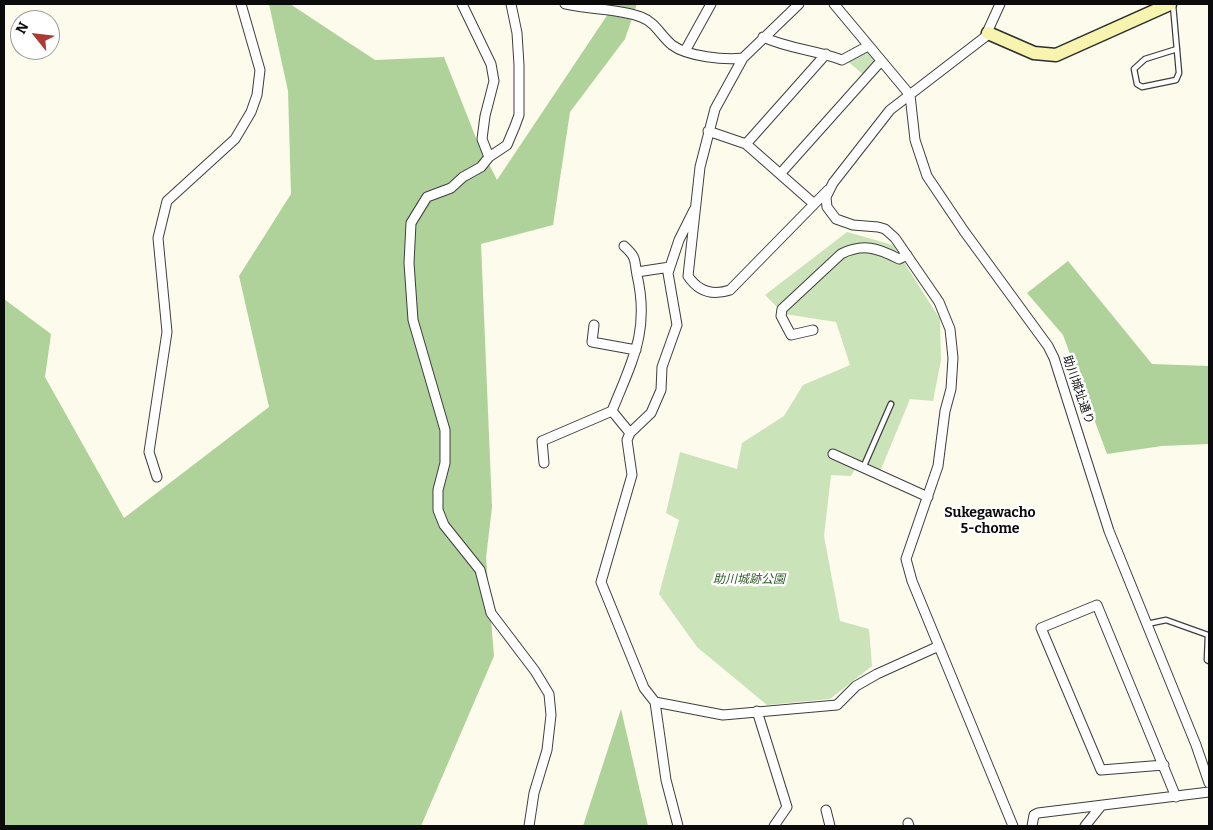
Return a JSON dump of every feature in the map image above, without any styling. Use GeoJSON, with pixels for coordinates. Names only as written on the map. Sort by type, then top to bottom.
{"type":"FeatureCollection","features":[{"type":"Feature","properties":{"kind":"street"},"geometry":{"type":"LineString","coordinates":[[157,477],[149,452],[166,332],[158,238],[168,201],[235,139],[251,112],[257,95],[260,70],[242,4]]}},
{"type":"Feature","properties":{"kind":"street"},"geometry":{"type":"LineString","coordinates":[[462,4],[491,64],[494,81],[482,139],[489,157]]}},
{"type":"Feature","properties":{"kind":"street"},"geometry":{"type":"LineString","coordinates":[[511,4],[517,33],[519,115],[507,144],[489,157],[481,167],[462,177],[451,188],[427,197],[411,223],[409,263],[414,320],[445,430],[445,463],[438,490],[438,510],[444,525],[480,570],[491,613],[535,671],[549,694],[551,715],[546,750],[534,793],[529,826]]}},
{"type":"Feature","properties":{"kind":"street"},"geometry":{"type":"LineString","coordinates":[[565,4],[642,17],[656,27],[673,45],[685,51],[729,60],[743,58]]}},
{"type":"Feature","properties":{"kind":"street"},"geometry":{"type":"LineString","coordinates":[[685,51],[711,4]]}},
{"type":"Feature","properties":{"kind":"street"},"geometry":{"type":"LineString","coordinates":[[799,4],[743,58],[723,91],[708,131],[700,167],[694,210],[688,276],[701,290],[720,293],[738,284],[813,203],[828,190],[884,117],[988,33],[1000,4]]}},
{"type":"Feature","properties":{"kind":"street"},"geometry":{"type":"LineString","coordinates":[[834,4],[910,95]]}},
{"type":"Feature","properties":{"kind":"street"},"geometry":{"type":"LineString","coordinates":[[988,33],[1034,53],[1056,55],[1172,4]]}},
{"type":"Feature","properties":{"kind":"street"},"geometry":{"type":"LineString","coordinates":[[763,37],[784,47],[806,48],[842,60],[868,46]]}},
{"type":"Feature","properties":{"kind":"street"},"geometry":{"type":"LineString","coordinates":[[746,144],[826,54]]}},
{"type":"Feature","properties":{"kind":"street"},"geometry":{"type":"LineString","coordinates":[[780,174],[881,61]]}},
{"type":"Feature","properties":{"kind":"street","name":"助川城址通り"},"geometry":{"type":"LineString","coordinates":[[910,95],[915,140],[927,176],[1048,346],[1054,358],[1109,531],[1196,745],[1209,783]]}},
{"type":"Feature","properties":{"kind":"street"},"geometry":{"type":"LineString","coordinates":[[708,131],[746,144],[813,203]]}},
{"type":"Feature","properties":{"kind":"street"},"geometry":{"type":"LineString","coordinates":[[828,190],[827,206],[836,219],[853,225],[885,229],[907,255],[938,302],[950,329],[953,358],[951,389],[945,411],[938,466],[906,559],[912,580],[1013,826]]}},
{"type":"Feature","properties":{"kind":"street"},"geometry":{"type":"LineString","coordinates":[[678,826],[666,780],[654,702],[644,688],[612,605],[600,582],[632,475],[627,440],[630,433],[651,413],[661,390],[662,367],[678,325],[672,303],[670,268],[679,240],[694,210]]}},
{"type":"Feature","properties":{"kind":"street"},"geometry":{"type":"LineString","coordinates":[[544,462],[542,441],[612,411],[636,350],[643,321],[642,295],[636,258],[624,246]]}},
{"type":"Feature","properties":{"kind":"street"},"geometry":{"type":"LineString","coordinates":[[813,330],[791,334],[781,316],[782,309],[841,254],[869,246],[876,247],[899,259],[907,255]]}},
{"type":"Feature","properties":{"kind":"street"},"geometry":{"type":"LineString","coordinates":[[637,272],[670,268]]}},
{"type":"Feature","properties":{"kind":"street"},"geometry":{"type":"LineString","coordinates":[[594,325],[592,342],[636,350]]}},
{"type":"Feature","properties":{"kind":"street"},"geometry":{"type":"LineString","coordinates":[[612,411],[630,433]]}},
{"type":"Feature","properties":{"kind":"street"},"geometry":{"type":"LineString","coordinates":[[833,454],[928,497]]}},
{"type":"Feature","properties":{"kind":"street"},"geometry":{"type":"LineString","coordinates":[[1164,765],[1101,770],[1041,628],[1097,605],[1164,765],[1176,797]]}},
{"type":"Feature","properties":{"kind":"street"},"geometry":{"type":"LineString","coordinates":[[654,702],[723,715],[837,705],[856,686],[877,674],[939,646]]}},
{"type":"Feature","properties":{"kind":"street"},"geometry":{"type":"LineString","coordinates":[[756,711],[787,807],[774,826]]}},
{"type":"Feature","properties":{"kind":"street"},"geometry":{"type":"LineString","coordinates":[[1032,826],[1034,815],[1038,813],[1209,792]]}},
{"type":"Feature","properties":{"kind":"street"},"geometry":{"type":"LineString","coordinates":[[1084,826],[1101,806]]}},
{"type":"Feature","properties":{"kind":"street"},"geometry":{"type":"LineString","coordinates":[[826,810],[830,826]]}},
{"type":"Feature","properties":{"kind":"lane"},"geometry":{"type":"LineString","coordinates":[[1172,4],[1177,49],[1179,74],[1176,80],[1142,87],[1137,84],[1134,68],[1144,59],[1177,49]]}},
{"type":"Feature","properties":{"kind":"lane"},"geometry":{"type":"LineString","coordinates":[[863,468],[891,404]]}},
{"type":"Feature","properties":{"kind":"lane"},"geometry":{"type":"LineString","coordinates":[[1147,624],[1166,620],[1208,635],[1207,660],[1209,660]]}},
{"type":"Feature","properties":{"kind":"green space"},"geometry":{"type":"Polygon","coordinates":[[[269,4],[290,4],[375,60],[444,57],[476,138],[497,180],[610,11],[610,4],[637,4],[625,39],[570,112],[553,225],[481,244],[492,507],[486,558],[494,656],[421,826],[4,826],[4,299],[51,334],[45,377],[124,518],[269,407],[239,276],[291,194],[288,91],[269,4]]]}},
{"type":"Feature","properties":{"kind":"green space"},"geometry":{"type":"Polygon","coordinates":[[[869,47],[880,61],[866,77],[846,60],[869,47]]]}},
{"type":"Feature","properties":{"kind":"green space","name":"助川城跡公園"},"geometry":{"type":"Polygon","coordinates":[[[847,232],[893,245],[940,319],[941,360],[933,401],[910,399],[877,479],[855,469],[851,476],[831,475],[824,536],[840,621],[869,629],[872,666],[830,699],[767,705],[697,647],[659,594],[679,520],[666,513],[680,452],[737,469],[742,443],[784,416],[803,385],[850,365],[836,322],[784,314],[765,295],[847,232]]]}},
{"type":"Feature","properties":{"kind":"green space"},"geometry":{"type":"Polygon","coordinates":[[[1068,261],[1152,364],[1209,366],[1209,444],[1162,446],[1107,454],[1063,335],[1027,293],[1068,261]]]}},
{"type":"Feature","properties":{"kind":"green space"},"geometry":{"type":"Polygon","coordinates":[[[621,709],[648,826],[583,826],[621,709]]]}},
{"type":"Feature","properties":{"kind":"district","name":"Sukegawacho 5-chome"},"geometry":{"type":"Point","coordinates":[990,522]}}]}
